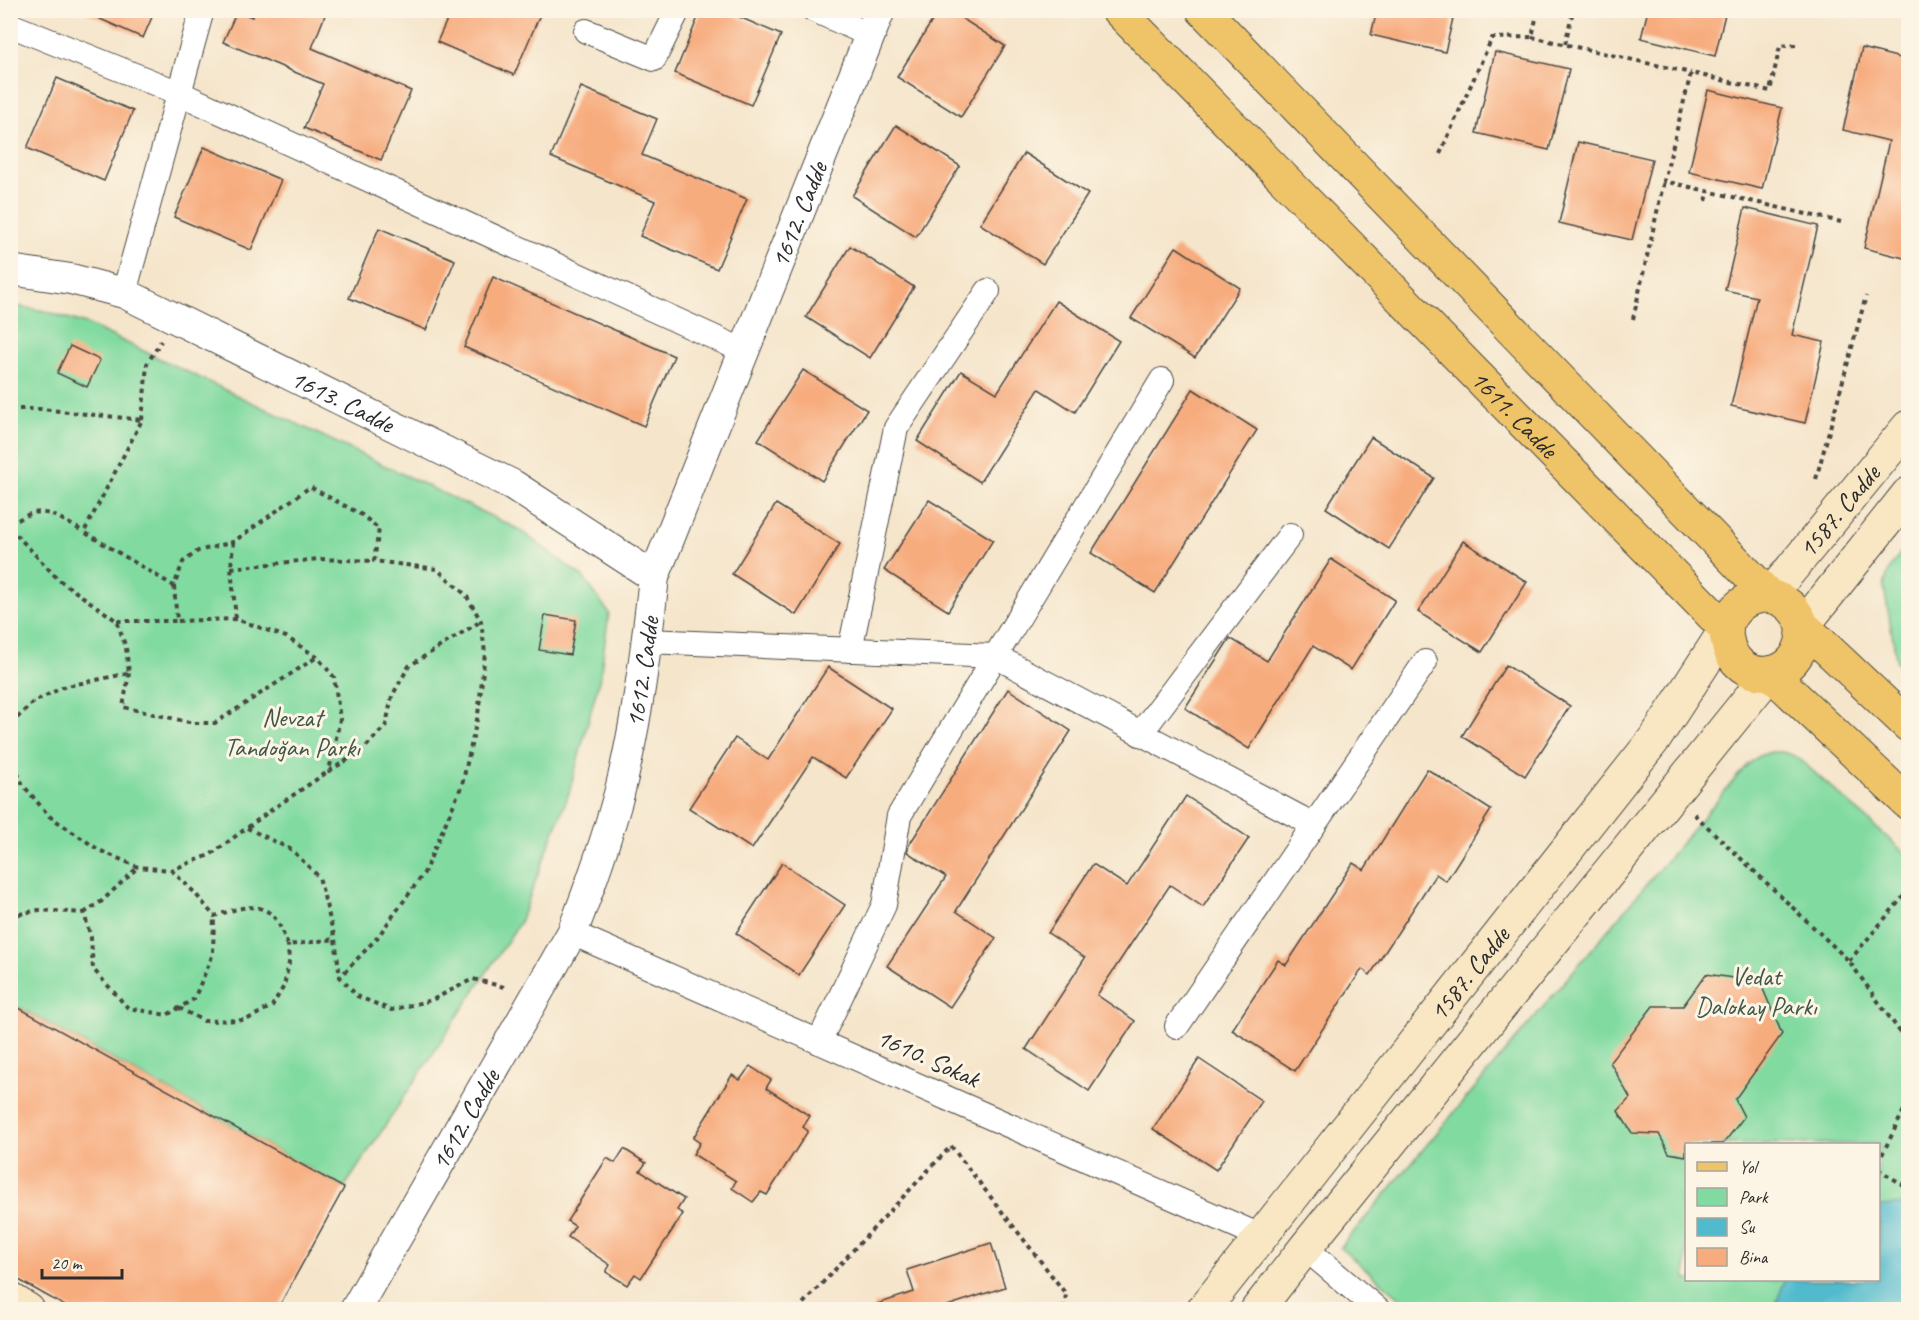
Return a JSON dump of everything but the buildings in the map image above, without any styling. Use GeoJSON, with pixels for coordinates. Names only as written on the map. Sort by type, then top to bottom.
{"type":"FeatureCollection","features":[{"type":"Feature","properties":{"kind":"main road","name":"1611. Cadde"},"geometry":{"type":"LineString","coordinates":[[1118,10],[1726,629]]}},
{"type":"Feature","properties":{"kind":"main road"},"geometry":{"type":"LineString","coordinates":[[1203,10],[1769,596]]}},
{"type":"Feature","properties":{"kind":"main road","name":"1587. Cadde"},"geometry":{"type":"LineString","coordinates":[[1769,596],[1908,427]]}},
{"type":"Feature","properties":{"kind":"main road","name":"1587. Cadde"},"geometry":{"type":"LineString","coordinates":[[1803,626],[1908,494]]}},
{"type":"Feature","properties":{"kind":"main road"},"geometry":{"type":"LineString","coordinates":[[1803,626],[1800,651],[1793,662],[1782,670],[1757,673],[1738,663],[1731,655],[1726,629],[1728,620],[1735,609],[1756,596],[1781,599],[1791,606],[1803,626],[1908,725]]}},
{"type":"Feature","properties":{"kind":"main road","name":"1587. Cadde"},"geometry":{"type":"LineString","coordinates":[[1203,1310],[1656,737],[1726,629]]}},
{"type":"Feature","properties":{"kind":"main road"},"geometry":{"type":"LineString","coordinates":[[1770,673],[1908,803]]}},
{"type":"Feature","properties":{"kind":"main road","name":"1587. Cadde"},"geometry":{"type":"LineString","coordinates":[[1257,1310],[1770,673]]}},
{"type":"Feature","properties":{"kind":"main road"},"geometry":{"type":"LineString","coordinates":[[10,1299],[28,1310]]}},
{"type":"Feature","properties":{"kind":"street"},"geometry":{"type":"LineString","coordinates":[[124,293],[202,10]]}},
{"type":"Feature","properties":{"kind":"street"},"geometry":{"type":"LineString","coordinates":[[586,31],[654,60],[678,10]]}},
{"type":"Feature","properties":{"kind":"street"},"geometry":{"type":"LineString","coordinates":[[814,10],[875,23]]}},
{"type":"Feature","properties":{"kind":"street","name":"1612. Cadde"},"geometry":{"type":"LineString","coordinates":[[355,1310],[572,933],[590,888],[619,793],[630,745],[647,641],[654,577],[875,23]]}},
{"type":"Feature","properties":{"kind":"street"},"geometry":{"type":"LineString","coordinates":[[10,26],[179,93],[744,351]]}},
{"type":"Feature","properties":{"kind":"street","name":"1613. Cadde"},"geometry":{"type":"LineString","coordinates":[[10,270],[71,279],[124,293],[513,485],[654,577]]}},
{"type":"Feature","properties":{"kind":"street"},"geometry":{"type":"LineString","coordinates":[[850,650],[896,428],[988,291]]}},
{"type":"Feature","properties":{"kind":"street"},"geometry":{"type":"LineString","coordinates":[[819,1042],[884,904],[898,816],[1162,380]]}},
{"type":"Feature","properties":{"kind":"street"},"geometry":{"type":"LineString","coordinates":[[1140,734],[1290,536]]}},
{"type":"Feature","properties":{"kind":"street"},"geometry":{"type":"LineString","coordinates":[[647,641],[995,656],[1314,825]]}},
{"type":"Feature","properties":{"kind":"street"},"geometry":{"type":"LineString","coordinates":[[1177,1026],[1425,662]]}},
{"type":"Feature","properties":{"kind":"street","name":"1610. Sokak"},"geometry":{"type":"LineString","coordinates":[[572,933],[1260,1236]]}},
{"type":"Feature","properties":{"kind":"street"},"geometry":{"type":"LineString","coordinates":[[1305,1248],[1378,1310]]}},
{"type":"Feature","properties":{"kind":"path"},"geometry":{"type":"LineString","coordinates":[[1532,37],[1539,10]]}},
{"type":"Feature","properties":{"kind":"path"},"geometry":{"type":"LineString","coordinates":[[1565,44],[1573,10]]}},
{"type":"Feature","properties":{"kind":"path"},"geometry":{"type":"LineString","coordinates":[[1440,154],[1492,38],[1532,37],[1770,91],[1780,46],[1796,45]]}},
{"type":"Feature","properties":{"kind":"path"},"geometry":{"type":"LineString","coordinates":[[1633,319],[1691,73]]}},
{"type":"Feature","properties":{"kind":"path"},"geometry":{"type":"LineString","coordinates":[[1664,181],[1841,222]]}},
{"type":"Feature","properties":{"kind":"path"},"geometry":{"type":"LineString","coordinates":[[1706,201],[1708,191]]}},
{"type":"Feature","properties":{"kind":"path"},"geometry":{"type":"LineString","coordinates":[[1816,479],[1866,296]]}},
{"type":"Feature","properties":{"kind":"path"},"geometry":{"type":"LineString","coordinates":[[84,532],[142,420],[147,364],[176,319]]}},
{"type":"Feature","properties":{"kind":"path"},"geometry":{"type":"LineString","coordinates":[[10,409],[41,409],[142,420]]}},
{"type":"Feature","properties":{"kind":"path"},"geometry":{"type":"LineString","coordinates":[[177,621],[174,586],[183,562],[198,551],[233,542],[310,488],[362,515],[379,529],[374,561]]}},
{"type":"Feature","properties":{"kind":"path"},"geometry":{"type":"LineString","coordinates":[[174,586],[52,515],[41,512],[32,513],[10,526],[59,580],[117,621],[236,620],[286,637],[317,657],[334,677],[340,719],[329,771]]}},
{"type":"Feature","properties":{"kind":"path"},"geometry":{"type":"LineString","coordinates":[[233,542],[231,568],[236,620]]}},
{"type":"Feature","properties":{"kind":"path"},"geometry":{"type":"LineString","coordinates":[[231,568],[319,559],[374,561],[437,569],[466,596],[481,621],[485,653],[478,715],[462,785],[424,873],[377,938],[340,976]]}},
{"type":"Feature","properties":{"kind":"path"},"geometry":{"type":"LineString","coordinates":[[117,621],[126,648],[129,673],[123,706],[193,723],[215,723],[317,657]]}},
{"type":"Feature","properties":{"kind":"path"},"geometry":{"type":"LineString","coordinates":[[10,756],[23,785],[49,816],[99,850],[138,867],[171,870],[210,855],[329,771],[362,751],[386,725],[392,696],[409,666],[481,621]]}},
{"type":"Feature","properties":{"kind":"path"},"geometry":{"type":"LineString","coordinates":[[10,725],[32,703],[63,687],[129,673]]}},
{"type":"Feature","properties":{"kind":"path"},"geometry":{"type":"LineString","coordinates":[[1672,794],[1849,961],[1908,1043]]}},
{"type":"Feature","properties":{"kind":"path"},"geometry":{"type":"LineString","coordinates":[[247,828],[292,850],[319,877],[335,939],[340,976],[357,996],[391,1010],[432,1000],[473,979],[536,994]]}},
{"type":"Feature","properties":{"kind":"path"},"geometry":{"type":"LineString","coordinates":[[10,916],[39,910],[84,913],[102,901],[138,867]]}},
{"type":"Feature","properties":{"kind":"path"},"geometry":{"type":"LineString","coordinates":[[84,913],[91,938],[93,969],[128,1008],[167,1015],[194,999],[213,954],[214,916],[171,870]]}},
{"type":"Feature","properties":{"kind":"path"},"geometry":{"type":"LineString","coordinates":[[1849,961],[1908,891]]}},
{"type":"Feature","properties":{"kind":"path"},"geometry":{"type":"LineString","coordinates":[[179,1008],[204,1021],[246,1020],[272,1006],[284,986],[289,963],[288,945],[273,916],[259,908],[246,906],[214,916]]}},
{"type":"Feature","properties":{"kind":"path"},"geometry":{"type":"LineString","coordinates":[[288,945],[335,939]]}},
{"type":"Feature","properties":{"kind":"path"},"geometry":{"type":"LineString","coordinates":[[1880,1159],[1908,1102]]}},
{"type":"Feature","properties":{"kind":"path"},"geometry":{"type":"LineString","coordinates":[[797,1310],[951,1146],[1066,1294],[1064,1310]]}},
{"type":"Feature","properties":{"kind":"path"},"geometry":{"type":"LineString","coordinates":[[1880,1169],[1908,1188]]}},
{"type":"Feature","properties":{"kind":"green space","name":"Nevzat Tandoğan Parkı"},"geometry":{"type":"Polygon","coordinates":[[[10,305],[45,311],[89,325],[518,529],[584,578],[609,613],[600,677],[569,793],[520,922],[344,1188],[11,1003],[10,305]]]}},
{"type":"Feature","properties":{"kind":"green space"},"geometry":{"type":"Polygon","coordinates":[[[1908,543],[1908,674],[1897,663],[1884,588],[1890,569],[1908,543]]]}},
{"type":"Feature","properties":{"kind":"green space","name":"Vedat Dalokay Parkı"},"geometry":{"type":"Polygon","coordinates":[[[1771,752],[1783,752],[1797,757],[1908,856],[1908,1309],[1414,1309],[1340,1248],[1746,766],[1759,756],[1771,752]]]}},
{"type":"Feature","properties":{"kind":"water"},"geometry":{"type":"Polygon","coordinates":[[[1908,1204],[1908,1309],[1774,1309],[1785,1281],[1880,1281],[1880,1206],[1908,1204]]]}}]}
